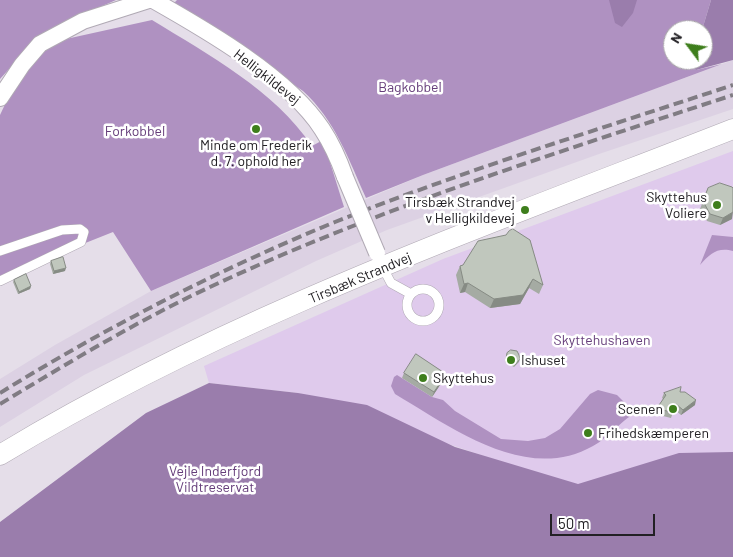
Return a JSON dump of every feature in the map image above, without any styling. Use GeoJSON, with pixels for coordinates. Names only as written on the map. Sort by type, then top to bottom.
{"type":"FeatureCollection","features":[{"type":"Feature","properties":{"kind":"street"},"geometry":{"type":"LineString","coordinates":[[0,98],[22,65],[40,44],[82,21],[149,0]]}},
{"type":"Feature","properties":{"kind":"street","name":"Helligkildevej"},"geometry":{"type":"LineString","coordinates":[[153,0],[220,40],[288,90],[321,127],[336,153],[380,261]]}},
{"type":"Feature","properties":{"kind":"street","name":"Tirsbæk Strandvej"},"geometry":{"type":"LineString","coordinates":[[0,455],[109,393],[204,344],[380,261],[733,129]]}},
{"type":"Feature","properties":{"kind":"lane"},"geometry":{"type":"LineString","coordinates":[[0,251],[62,230],[80,229],[84,232],[81,242],[0,281]]}},
{"type":"Feature","properties":{"kind":"lane"},"geometry":{"type":"LineString","coordinates":[[380,261],[391,283],[411,294]]}},
{"type":"Feature","properties":{"kind":"shaded area"},"geometry":{"type":"Polygon","coordinates":[[[609,0],[637,0],[633,13],[622,27],[615,23],[609,0]]]}},
{"type":"Feature","properties":{"kind":"shaded area"},"geometry":{"type":"Polygon","coordinates":[[[711,0],[733,0],[733,60],[713,65],[713,20],[705,20],[711,0]]]}},
{"type":"Feature","properties":{"kind":"shaded area"},"geometry":{"type":"Polygon","coordinates":[[[733,60],[733,109],[599,154],[387,230],[316,261],[84,375],[0,427],[0,379],[55,345],[151,291],[423,175],[706,70],[713,70],[713,67],[733,60]]]}},
{"type":"Feature","properties":{"kind":"shaded area","name":"Vejle Inderfjord Vildtreservat"},"geometry":{"type":"Polygon","coordinates":[[[209,383],[298,393],[367,405],[455,447],[578,484],[679,453],[733,452],[733,557],[0,557],[0,522],[146,413],[209,383]]]}},
{"type":"Feature","properties":{"kind":"green space"},"geometry":{"type":"Polygon","coordinates":[[[0,0],[116,0],[52,28],[37,38],[0,79],[0,0]]]}},
{"type":"Feature","properties":{"kind":"green space","name":"Bagkobbel"},"geometry":{"type":"Polygon","coordinates":[[[177,0],[711,0],[705,20],[663,20],[663,70],[706,70],[366,198],[333,128],[314,102],[303,91],[174,3],[177,0]]]}},
{"type":"Feature","properties":{"kind":"green space","name":"Forkobbel"},"geometry":{"type":"Polygon","coordinates":[[[152,20],[218,60],[260,91],[297,126],[312,146],[323,140],[344,207],[151,291],[113,232],[0,277],[0,115],[18,77],[46,50],[66,39],[152,20]]]}},
{"type":"Feature","properties":{"kind":"green space","name":"Skyttehushaven"},"geometry":{"type":"Polygon","coordinates":[[[733,151],[733,557],[0,557],[528,471],[298,393],[209,383],[204,366],[443,259],[733,151]]]}},
{"type":"Feature","properties":{"kind":"green space"},"geometry":{"type":"Polygon","coordinates":[[[712,235],[733,237],[733,251],[722,250],[714,252],[700,265],[712,235]]]}},
{"type":"Feature","properties":{"kind":"green space"},"geometry":{"type":"Polygon","coordinates":[[[397,375],[432,397],[443,400],[455,411],[501,439],[528,441],[545,438],[560,429],[590,394],[598,390],[617,395],[633,411],[632,415],[593,446],[568,456],[542,459],[516,455],[490,447],[440,421],[395,394],[391,386],[394,377],[397,375]]]}},
{"type":"Feature","properties":{"kind":"building","name":"Skyttehus Voliere"},"geometry":{"type":"Polygon","coordinates":[[[720,183],[733,188],[733,212],[723,218],[710,214],[703,201],[708,188],[720,183]]]}},
{"type":"Feature","properties":{"kind":"building"},"geometry":{"type":"Polygon","coordinates":[[[513,229],[530,240],[543,285],[533,279],[523,295],[494,299],[468,283],[464,284],[460,266],[463,265],[478,241],[506,235],[513,229]]]}},
{"type":"Feature","properties":{"kind":"building"},"geometry":{"type":"Polygon","coordinates":[[[63,257],[66,268],[54,271],[51,261],[63,257]]]}},
{"type":"Feature","properties":{"kind":"building"},"geometry":{"type":"Polygon","coordinates":[[[26,274],[31,286],[19,292],[14,280],[26,274]]]}},
{"type":"Feature","properties":{"kind":"building"},"geometry":{"type":"Polygon","coordinates":[[[511,350],[517,351],[519,355],[520,359],[515,365],[506,359],[507,353],[511,350]]]}},
{"type":"Feature","properties":{"kind":"building","name":"Skyttehus"},"geometry":{"type":"Polygon","coordinates":[[[416,354],[446,374],[434,392],[404,373],[416,354]]]}},
{"type":"Feature","properties":{"kind":"building"},"geometry":{"type":"Polygon","coordinates":[[[681,387],[680,392],[685,392],[696,400],[683,410],[676,404],[673,413],[657,408],[666,395],[664,393],[681,387]]]}},
{"type":"Feature","properties":{"kind":"railway"},"geometry":{"type":"LineString","coordinates":[[0,393],[122,323],[206,280],[291,240],[384,203],[483,167],[733,85]]}},
{"type":"Feature","properties":{"kind":"railway"},"geometry":{"type":"LineString","coordinates":[[0,404],[129,328],[210,287],[274,258],[468,183],[733,95]]}},
{"type":"Feature","properties":{"kind":"place","name":"Minde om Frederik d. 7. ophold her"},"geometry":{"type":"Point","coordinates":[256,129]}},
{"type":"Feature","properties":{"kind":"place","name":"Skyttehus Voliere"},"geometry":{"type":"Point","coordinates":[717,205]}},
{"type":"Feature","properties":{"kind":"place","name":"Tirsbæk Strandvej v Helligkildevej"},"geometry":{"type":"Point","coordinates":[525,210]}},
{"type":"Feature","properties":{"kind":"place","name":"Ishuset"},"geometry":{"type":"Point","coordinates":[511,360]}},
{"type":"Feature","properties":{"kind":"place","name":"Skyttehus"},"geometry":{"type":"Point","coordinates":[423,378]}},
{"type":"Feature","properties":{"kind":"place","name":"Scenen"},"geometry":{"type":"Point","coordinates":[673,409]}},
{"type":"Feature","properties":{"kind":"place","name":"Frihedskæmperen"},"geometry":{"type":"Point","coordinates":[588,433]}}]}
